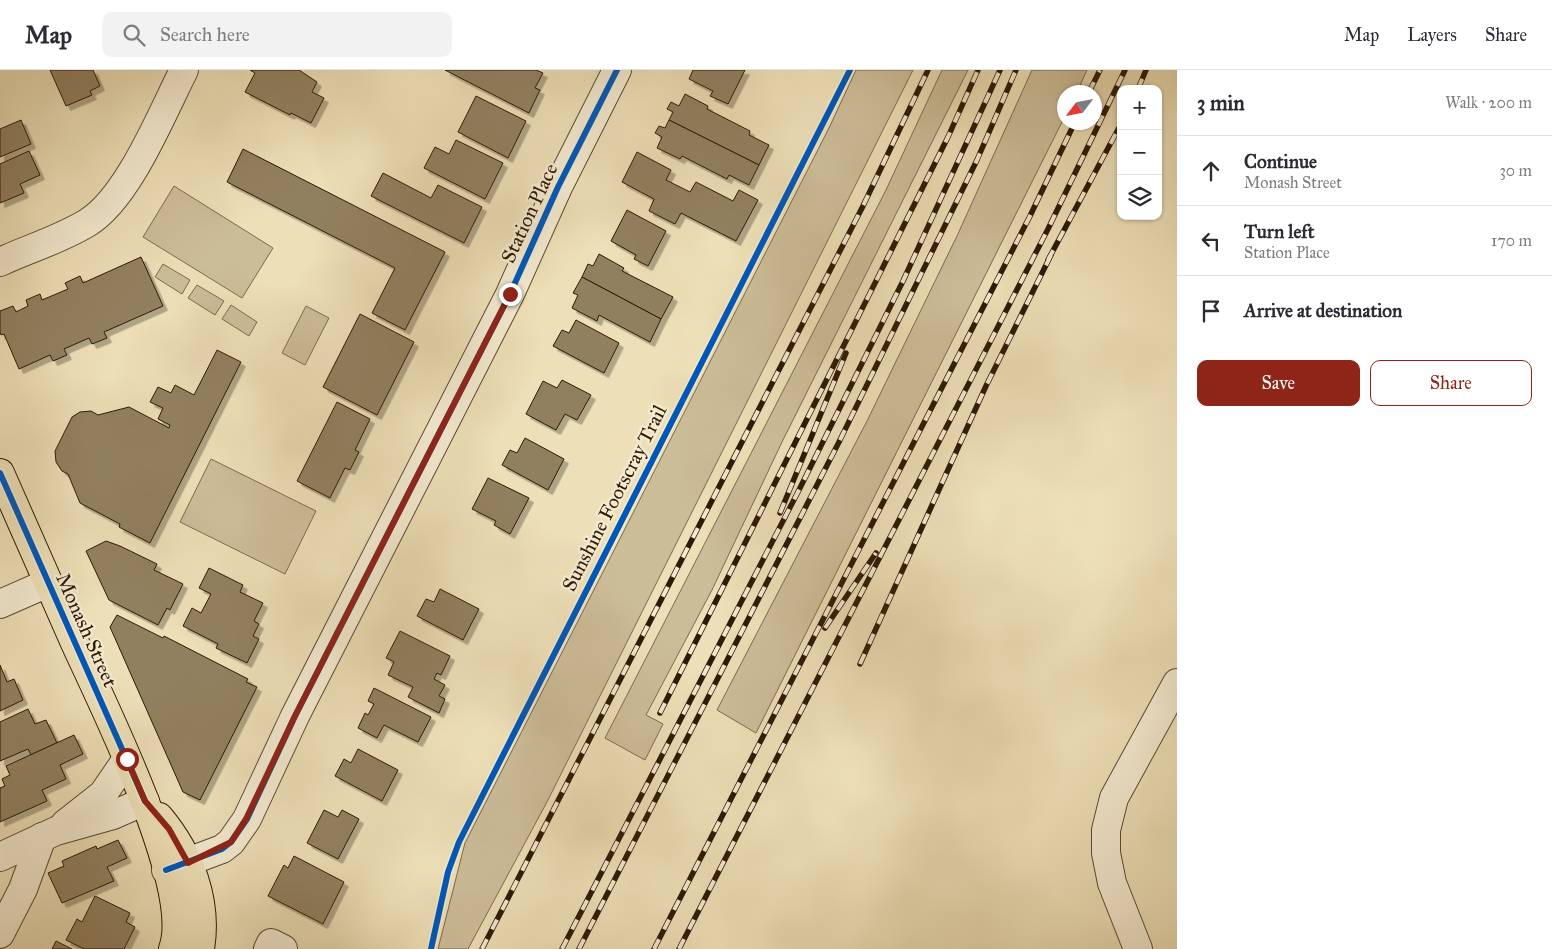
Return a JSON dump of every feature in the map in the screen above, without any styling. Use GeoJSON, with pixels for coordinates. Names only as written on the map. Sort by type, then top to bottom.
{"type":"FeatureCollection","features":[{"type":"Feature","properties":{"kind":"main road","name":"Monash Street"},"geometry":{"type":"LineString","coordinates":[[0,472],[145,801],[169,829],[177,867]]}},
{"type":"Feature","properties":{"kind":"main road"},"geometry":{"type":"LineString","coordinates":[[173,949],[178,925],[177,867]]}},
{"type":"Feature","properties":{"kind":"main road"},"geometry":{"type":"LineString","coordinates":[[177,867],[198,889],[202,918],[200,949]]}},
{"type":"Feature","properties":{"kind":"street"},"geometry":{"type":"LineString","coordinates":[[0,262],[88,223],[115,200],[127,181],[184,70]]}},
{"type":"Feature","properties":{"kind":"street","name":"Station Place"},"geometry":{"type":"LineString","coordinates":[[177,867],[231,842],[246,819],[299,708],[510,294],[558,187],[617,70]]}},
{"type":"Feature","properties":{"kind":"street"},"geometry":{"type":"LineString","coordinates":[[0,604],[48,583]]}},
{"type":"Feature","properties":{"kind":"street"},"geometry":{"type":"LineString","coordinates":[[1135,941],[1112,883],[1106,853],[1106,830],[1114,798],[1177,683]]}},
{"type":"Feature","properties":{"kind":"street"},"geometry":{"type":"LineString","coordinates":[[0,934],[49,834],[103,794],[127,759]]}},
{"type":"Feature","properties":{"kind":"street"},"geometry":{"type":"LineString","coordinates":[[0,857],[49,834],[113,816],[145,801]]}},
{"type":"Feature","properties":{"kind":"street"},"geometry":{"type":"LineString","coordinates":[[268,949],[271,943],[283,949]]}},
{"type":"Feature","properties":{"kind":"shaded area"},"geometry":{"type":"Polygon","coordinates":[[[856,70],[913,70],[548,800],[468,949],[438,949],[465,843],[829,128],[856,70]]]}},
{"type":"Feature","properties":{"kind":"shaded area"},"geometry":{"type":"Polygon","coordinates":[[[942,70],[968,70],[782,442],[712,590],[646,715],[663,724],[645,760],[605,738],[885,192],[942,70]]]}},
{"type":"Feature","properties":{"kind":"shaded area"},"geometry":{"type":"Polygon","coordinates":[[[1032,70],[1087,70],[1080,85],[1057,85],[1058,130],[756,733],[717,710],[867,421],[957,236],[1032,70]]]}},
{"type":"Feature","properties":{"kind":"shaded area"},"geometry":{"type":"Polygon","coordinates":[[[174,186],[273,248],[242,298],[143,237],[174,186]]]}},
{"type":"Feature","properties":{"kind":"shaded area"},"geometry":{"type":"Polygon","coordinates":[[[163,264],[190,280],[182,294],[155,277],[163,264]]]}},
{"type":"Feature","properties":{"kind":"shaded area"},"geometry":{"type":"Polygon","coordinates":[[[197,285],[224,301],[215,315],[188,298],[197,285]]]}},
{"type":"Feature","properties":{"kind":"shaded area"},"geometry":{"type":"Polygon","coordinates":[[[231,305],[257,322],[249,336],[222,319],[231,305]]]}},
{"type":"Feature","properties":{"kind":"shaded area"},"geometry":{"type":"Polygon","coordinates":[[[306,306],[329,318],[305,365],[282,353],[306,306]]]}},
{"type":"Feature","properties":{"kind":"shaded area"},"geometry":{"type":"Polygon","coordinates":[[[211,459],[316,511],[285,574],[180,522],[211,459]]]}},
{"type":"Feature","properties":{"kind":"building"},"geometry":{"type":"Polygon","coordinates":[[[50,70],[93,70],[100,86],[90,91],[92,95],[66,106],[50,70]]]}},
{"type":"Feature","properties":{"kind":"building"},"geometry":{"type":"Polygon","coordinates":[[[250,70],[299,70],[317,82],[312,92],[324,98],[311,123],[291,113],[290,115],[245,92],[255,73],[250,70]]]}},
{"type":"Feature","properties":{"kind":"building"},"geometry":{"type":"Polygon","coordinates":[[[445,70],[536,70],[543,73],[535,88],[540,90],[529,113],[445,70]]]}},
{"type":"Feature","properties":{"kind":"building"},"geometry":{"type":"Polygon","coordinates":[[[693,70],[745,70],[728,104],[710,96],[713,91],[689,79],[693,70]]]}},
{"type":"Feature","properties":{"kind":"building"},"geometry":{"type":"Polygon","coordinates":[[[685,94],[708,106],[707,109],[750,131],[749,135],[769,145],[759,165],[669,120],[673,112],[667,109],[671,102],[679,106],[685,94]]]}},
{"type":"Feature","properties":{"kind":"building"},"geometry":{"type":"Polygon","coordinates":[[[476,96],[526,121],[508,158],[458,132],[476,96]]]}},
{"type":"Feature","properties":{"kind":"building"},"geometry":{"type":"Polygon","coordinates":[[[21,120],[31,144],[0,157],[0,129],[21,120]]]}},
{"type":"Feature","properties":{"kind":"building"},"geometry":{"type":"Polygon","coordinates":[[[669,120],[759,165],[749,185],[729,175],[727,179],[682,156],[680,159],[657,148],[662,137],[655,133],[659,126],[665,128],[669,120]]]}},
{"type":"Feature","properties":{"kind":"building"},"geometry":{"type":"Polygon","coordinates":[[[456,140],[503,163],[485,199],[424,168],[435,147],[449,154],[456,140]]]}},
{"type":"Feature","properties":{"kind":"building"},"geometry":{"type":"Polygon","coordinates":[[[243,149],[445,252],[405,330],[372,313],[395,268],[227,182],[243,149]]]}},
{"type":"Feature","properties":{"kind":"building"},"geometry":{"type":"Polygon","coordinates":[[[29,151],[40,175],[20,184],[24,193],[0,203],[0,164],[29,151]]]}},
{"type":"Feature","properties":{"kind":"building"},"geometry":{"type":"Polygon","coordinates":[[[637,152],[671,170],[666,180],[690,192],[696,182],[733,201],[739,190],[758,200],[736,241],[681,213],[675,224],[649,211],[654,199],[622,182],[637,152]]]}},
{"type":"Feature","properties":{"kind":"building"},"geometry":{"type":"Polygon","coordinates":[[[383,173],[431,198],[438,185],[482,207],[464,243],[371,196],[383,173]]]}},
{"type":"Feature","properties":{"kind":"building"},"geometry":{"type":"Polygon","coordinates":[[[627,210],[666,231],[648,266],[634,259],[636,255],[611,241],[627,210]]]}},
{"type":"Feature","properties":{"kind":"building"},"geometry":{"type":"Polygon","coordinates":[[[599,254],[624,268],[622,271],[673,297],[661,319],[582,277],[588,264],[593,266],[599,254]]]}},
{"type":"Feature","properties":{"kind":"building"},"geometry":{"type":"Polygon","coordinates":[[[141,257],[163,306],[104,332],[107,338],[92,344],[89,338],[64,349],[67,355],[53,361],[50,355],[19,369],[4,334],[1,335],[0,332],[0,311],[13,306],[16,312],[28,306],[26,300],[40,294],[42,300],[68,289],[65,283],[80,276],[83,283],[141,257]]]}},
{"type":"Feature","properties":{"kind":"building"},"geometry":{"type":"Polygon","coordinates":[[[582,277],[661,319],[650,342],[599,315],[597,321],[572,308],[578,295],[573,293],[582,277]]]}},
{"type":"Feature","properties":{"kind":"building"},"geometry":{"type":"Polygon","coordinates":[[[360,314],[414,342],[377,415],[323,387],[360,314]]]}},
{"type":"Feature","properties":{"kind":"building"},"geometry":{"type":"Polygon","coordinates":[[[576,320],[619,343],[604,373],[553,346],[562,330],[569,333],[576,320]]]}},
{"type":"Feature","properties":{"kind":"building"},"geometry":{"type":"Polygon","coordinates":[[[217,350],[241,362],[150,543],[119,527],[120,524],[80,503],[68,474],[62,471],[56,462],[55,451],[72,417],[80,412],[91,411],[98,415],[129,407],[169,428],[170,425],[158,419],[163,408],[150,402],[158,387],[171,393],[175,385],[194,395],[217,350]]]}},
{"type":"Feature","properties":{"kind":"building"},"geometry":{"type":"Polygon","coordinates":[[[562,380],[591,395],[577,420],[565,414],[556,430],[526,414],[543,381],[557,388],[562,380]]]}},
{"type":"Feature","properties":{"kind":"building"},"geometry":{"type":"Polygon","coordinates":[[[337,402],[370,419],[355,450],[359,452],[350,470],[345,468],[330,498],[297,481],[337,402]]]}},
{"type":"Feature","properties":{"kind":"building"},"geometry":{"type":"Polygon","coordinates":[[[525,438],[564,459],[548,490],[502,465],[510,450],[517,453],[525,438]]]}},
{"type":"Feature","properties":{"kind":"building"},"geometry":{"type":"Polygon","coordinates":[[[488,478],[529,498],[510,534],[494,525],[496,521],[472,509],[488,478]]]}},
{"type":"Feature","properties":{"kind":"building"},"geometry":{"type":"Polygon","coordinates":[[[106,541],[157,564],[154,570],[183,584],[170,610],[167,608],[158,625],[109,600],[86,551],[106,541]]]}},
{"type":"Feature","properties":{"kind":"building"},"geometry":{"type":"Polygon","coordinates":[[[209,568],[243,585],[240,592],[263,603],[254,621],[259,624],[253,636],[259,639],[247,663],[216,648],[218,644],[183,626],[192,608],[201,613],[211,594],[199,588],[209,568]]]}},
{"type":"Feature","properties":{"kind":"building"},"geometry":{"type":"Polygon","coordinates":[[[440,589],[479,609],[463,640],[417,616],[426,599],[434,602],[440,589]]]}},
{"type":"Feature","properties":{"kind":"building"},"geometry":{"type":"Polygon","coordinates":[[[117,615],[163,638],[164,636],[248,679],[246,682],[257,687],[200,800],[183,792],[110,627],[117,615]]]}},
{"type":"Feature","properties":{"kind":"building"},"geometry":{"type":"Polygon","coordinates":[[[400,631],[450,656],[441,675],[437,673],[434,679],[445,685],[439,696],[445,699],[439,713],[408,697],[413,687],[388,675],[394,662],[386,658],[400,631]]]}},
{"type":"Feature","properties":{"kind":"building"},"geometry":{"type":"Polygon","coordinates":[[[0,665],[7,682],[14,679],[23,700],[0,711],[0,665]]]}},
{"type":"Feature","properties":{"kind":"building"},"geometry":{"type":"Polygon","coordinates":[[[374,688],[431,717],[418,742],[384,725],[377,738],[358,728],[365,713],[368,715],[374,704],[368,701],[374,688]]]}},
{"type":"Feature","properties":{"kind":"building"},"geometry":{"type":"Polygon","coordinates":[[[28,709],[35,724],[46,720],[57,743],[31,755],[28,749],[0,761],[0,722],[28,709]]]}},
{"type":"Feature","properties":{"kind":"building"},"geometry":{"type":"Polygon","coordinates":[[[74,735],[83,754],[60,765],[66,779],[42,790],[47,801],[0,822],[0,788],[5,786],[2,779],[10,775],[6,766],[74,735]]]}},
{"type":"Feature","properties":{"kind":"building"},"geometry":{"type":"Polygon","coordinates":[[[358,749],[398,770],[382,801],[335,776],[344,759],[351,763],[358,749]]]}},
{"type":"Feature","properties":{"kind":"building"},"geometry":{"type":"Polygon","coordinates":[[[324,810],[338,817],[342,810],[359,819],[338,859],[307,843],[324,810]]]}},
{"type":"Feature","properties":{"kind":"building"},"geometry":{"type":"Polygon","coordinates":[[[118,840],[127,858],[107,867],[114,881],[62,903],[48,873],[64,866],[62,861],[96,846],[97,849],[118,840]]]}},
{"type":"Feature","properties":{"kind":"building"},"geometry":{"type":"Polygon","coordinates":[[[294,856],[344,882],[323,924],[268,896],[284,865],[288,868],[294,856]]]}},
{"type":"Feature","properties":{"kind":"building"},"geometry":{"type":"Polygon","coordinates":[[[95,896],[130,913],[126,922],[135,927],[124,949],[84,949],[66,940],[77,919],[82,922],[95,896]]]}},
{"type":"Feature","properties":{"kind":"building"},"geometry":{"type":"Polygon","coordinates":[[[56,941],[72,949],[52,949],[56,941]]]}},
{"type":"Feature","properties":{"kind":"railway"},"geometry":{"type":"LineString","coordinates":[[482,949],[862,208],[928,70]]}},
{"type":"Feature","properties":{"kind":"railway"},"geometry":{"type":"LineString","coordinates":[[660,713],[948,137],[978,70]]}},
{"type":"Feature","properties":{"kind":"railway"},"geometry":{"type":"LineString","coordinates":[[562,949],[799,490],[903,281],[1000,70]]}},
{"type":"Feature","properties":{"kind":"railway"},"geometry":{"type":"LineString","coordinates":[[579,949],[839,442],[977,160],[1016,70]]}},
{"type":"Feature","properties":{"kind":"railway"},"geometry":{"type":"LineString","coordinates":[[1092,85],[1100,70]]}},
{"type":"Feature","properties":{"kind":"railway"},"geometry":{"type":"LineString","coordinates":[[679,949],[1048,229],[1125,70]]}},
{"type":"Feature","properties":{"kind":"railway"},"geometry":{"type":"LineString","coordinates":[[1140,85],[1146,70]]}},
{"type":"Feature","properties":{"kind":"railway"},"geometry":{"type":"LineString","coordinates":[[654,949],[1030,216],[1071,130]]}},
{"type":"Feature","properties":{"kind":"railway"},"geometry":{"type":"LineString","coordinates":[[1048,260],[1118,130]]}},
{"type":"Feature","properties":{"kind":"railway"},"geometry":{"type":"LineString","coordinates":[[860,664],[986,386],[1051,255]]}},
{"type":"Feature","properties":{"kind":"railway"},"geometry":{"type":"LineString","coordinates":[[780,513],[846,353]]}},
{"type":"Feature","properties":{"kind":"railway"},"geometry":{"type":"LineString","coordinates":[[825,628],[876,553]]}},
{"type":"Feature","properties":{"kind":"cycle path"},"geometry":{"type":"LineString","coordinates":[[166,870],[222,849],[231,842],[247,819],[295,716],[510,294],[558,187],[617,70]]}},
{"type":"Feature","properties":{"kind":"cycle path","name":"Sunshine Footscray Trail"},"geometry":{"type":"LineString","coordinates":[[431,949],[448,872],[459,842],[850,70]]}},
{"type":"Feature","properties":{"kind":"cycle path"},"geometry":{"type":"LineString","coordinates":[[0,473],[145,801]]}},
{"type":"Feature","properties":{"kind":"route"},"geometry":{"type":"LineString","coordinates":[[127,759],[145,801],[169,829],[188,863],[231,842],[246,819],[295,716],[510,294]]}}]}
